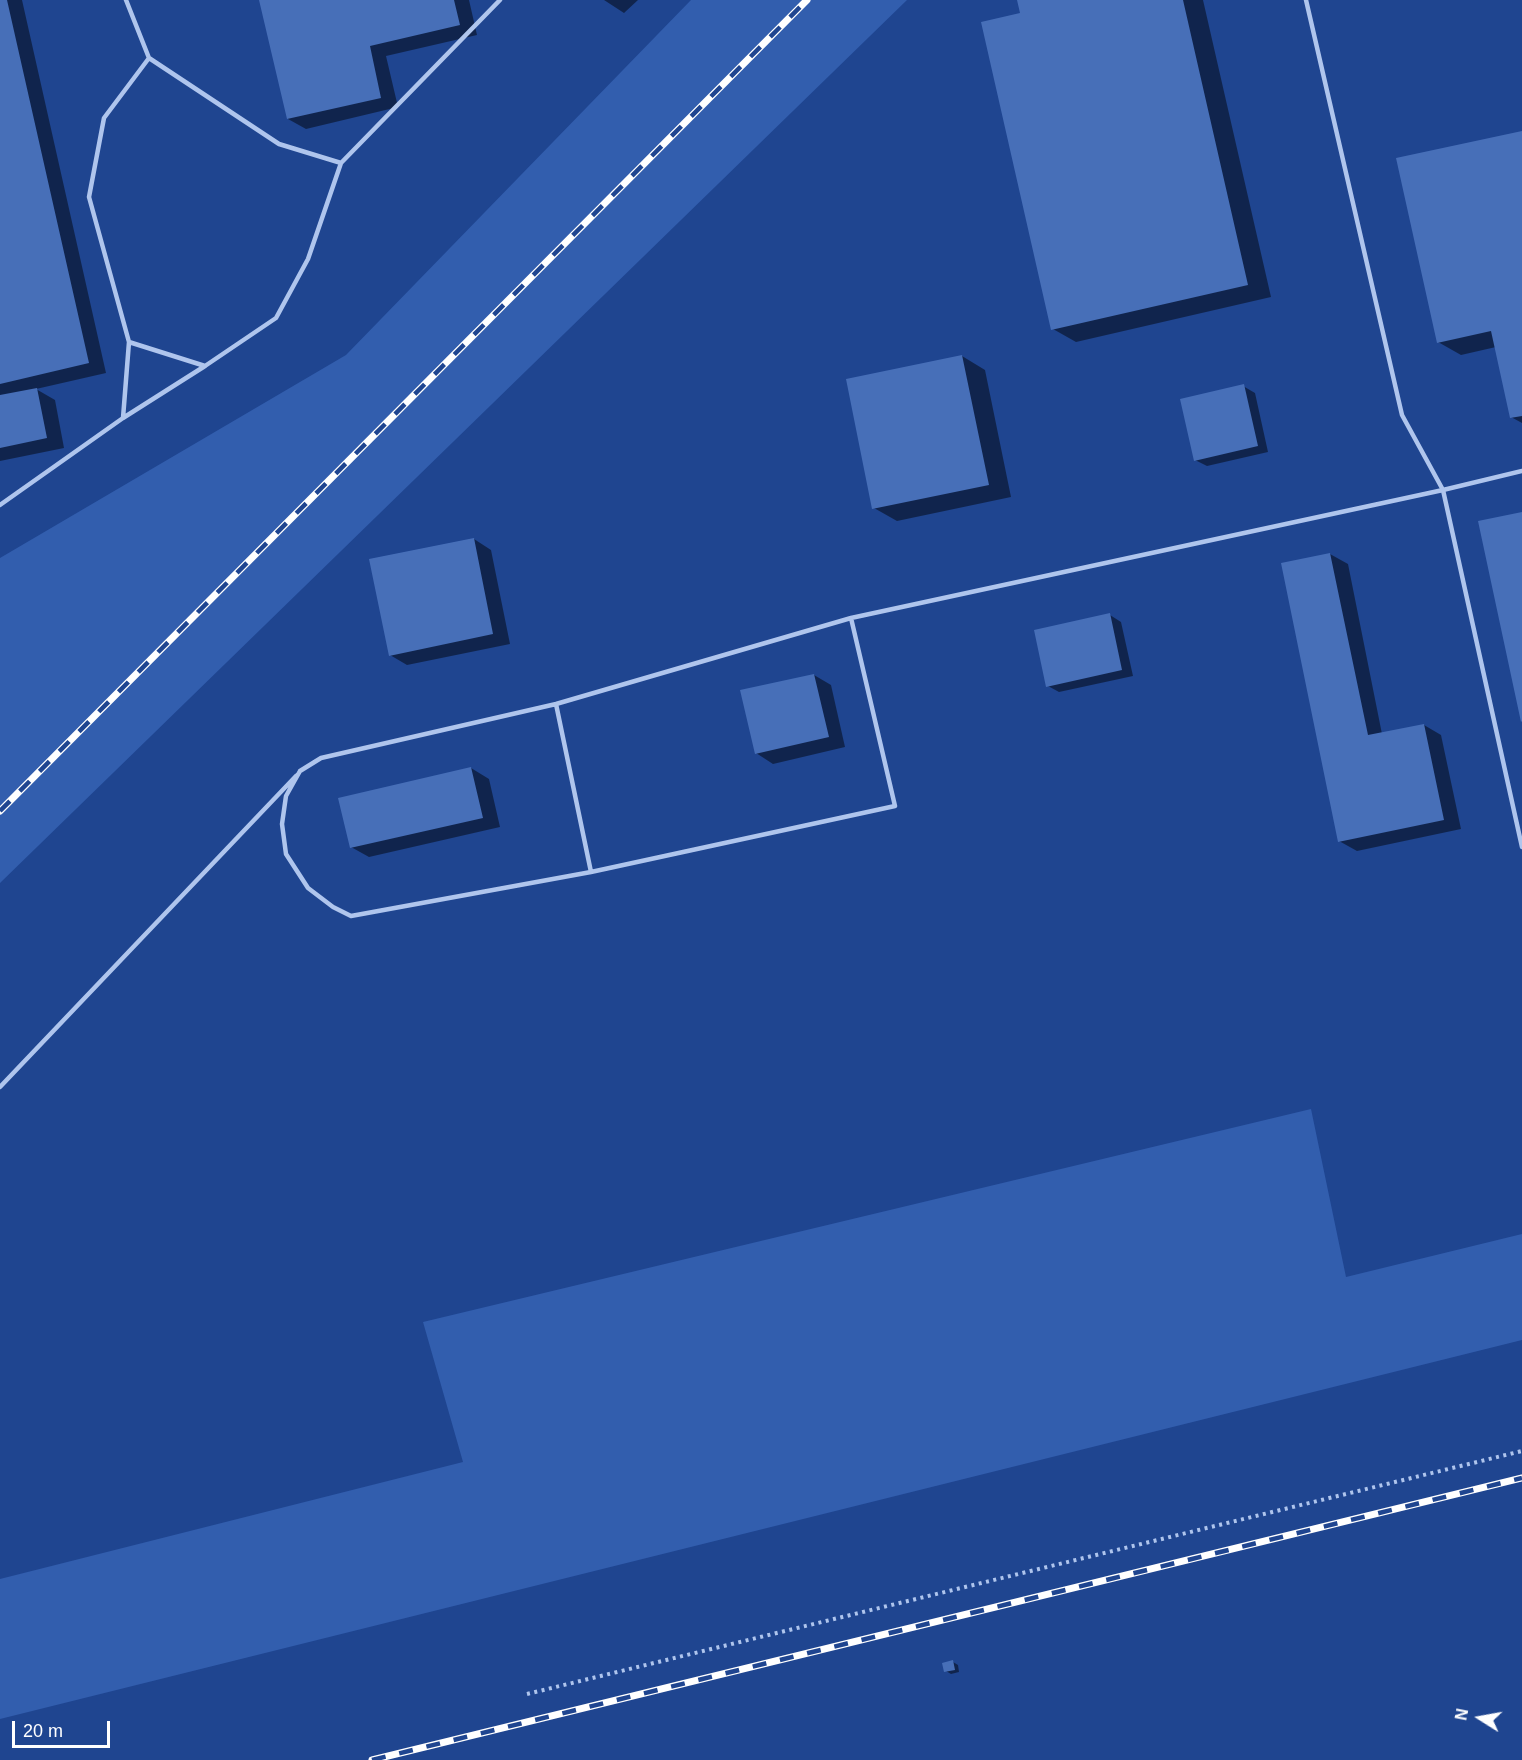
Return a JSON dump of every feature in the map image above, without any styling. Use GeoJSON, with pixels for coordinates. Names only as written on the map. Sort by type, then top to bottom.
{"type":"FeatureCollection","features":[{"type":"Feature","properties":{"kind":"lane"},"geometry":{"type":"LineString","coordinates":[[126,0],[150,58],[279,144],[341,163]]}},
{"type":"Feature","properties":{"kind":"lane"},"geometry":{"type":"LineString","coordinates":[[0,505],[123,418],[276,318],[308,259],[341,163],[500,0]]}},
{"type":"Feature","properties":{"kind":"lane"},"geometry":{"type":"LineString","coordinates":[[1306,0],[1402,414],[1443,490],[1522,847]]}},
{"type":"Feature","properties":{"kind":"lane"},"geometry":{"type":"LineString","coordinates":[[123,418],[129,342],[89,198],[104,118],[150,58]]}},
{"type":"Feature","properties":{"kind":"lane"},"geometry":{"type":"LineString","coordinates":[[129,342],[205,366]]}},
{"type":"Feature","properties":{"kind":"lane"},"geometry":{"type":"LineString","coordinates":[[0,1087],[300,771],[321,758],[556,704],[851,618],[1522,471]]}},
{"type":"Feature","properties":{"kind":"lane"},"geometry":{"type":"LineString","coordinates":[[300,771],[286,796],[282,824],[286,854],[308,888],[333,907],[351,916],[591,872],[895,806],[851,618]]}},
{"type":"Feature","properties":{"kind":"lane"},"geometry":{"type":"LineString","coordinates":[[556,704],[591,872]]}},
{"type":"Feature","properties":{"kind":"path"},"geometry":{"type":"LineString","coordinates":[[527,1694],[1522,1451]]}},
{"type":"Feature","properties":{"kind":"shaded area"},"geometry":{"type":"Polygon","coordinates":[[[691,0],[907,0],[0,883],[0,558],[346,355],[691,0]]]}},
{"type":"Feature","properties":{"kind":"shaded area"},"geometry":{"type":"Polygon","coordinates":[[[1311,1109],[1346,1277],[1522,1234],[1522,1340],[0,1719],[0,1579],[463,1462],[423,1322],[1311,1109]]]}},
{"type":"Feature","properties":{"kind":"building"},"geometry":{"type":"Polygon","coordinates":[[[0,0],[7,0],[89,363],[0,384],[0,0]]]}},
{"type":"Feature","properties":{"kind":"building"},"geometry":{"type":"Polygon","coordinates":[[[259,0],[454,0],[460,25],[370,46],[381,98],[287,119],[259,0]]]}},
{"type":"Feature","properties":{"kind":"building"},"geometry":{"type":"Polygon","coordinates":[[[1017,0],[1183,0],[1248,285],[1051,330],[981,22],[1020,13],[1017,0]]]}},
{"type":"Feature","properties":{"kind":"building"},"geometry":{"type":"Polygon","coordinates":[[[1522,131],[1522,416],[1510,418],[1491,331],[1437,343],[1396,158],[1522,131]]]}},
{"type":"Feature","properties":{"kind":"building"},"geometry":{"type":"Polygon","coordinates":[[[962,355],[989,485],[872,509],[846,379],[962,355]]]}},
{"type":"Feature","properties":{"kind":"building"},"geometry":{"type":"Polygon","coordinates":[[[1244,384],[1258,446],[1194,461],[1180,399],[1244,384]]]}},
{"type":"Feature","properties":{"kind":"building"},"geometry":{"type":"Polygon","coordinates":[[[37,388],[47,438],[0,448],[0,395],[37,388]]]}},
{"type":"Feature","properties":{"kind":"building"},"geometry":{"type":"Polygon","coordinates":[[[1522,512],[1522,721],[1521,722],[1478,521],[1522,512]]]}},
{"type":"Feature","properties":{"kind":"building"},"geometry":{"type":"Polygon","coordinates":[[[474,538],[493,634],[389,656],[369,559],[474,538]]]}},
{"type":"Feature","properties":{"kind":"building"},"geometry":{"type":"Polygon","coordinates":[[[1330,553],[1368,735],[1424,724],[1444,820],[1338,842],[1281,563],[1330,553]]]}},
{"type":"Feature","properties":{"kind":"building"},"geometry":{"type":"Polygon","coordinates":[[[1110,613],[1122,670],[1046,687],[1034,630],[1110,613]]]}},
{"type":"Feature","properties":{"kind":"building"},"geometry":{"type":"Polygon","coordinates":[[[814,674],[829,737],[755,754],[740,690],[814,674]]]}},
{"type":"Feature","properties":{"kind":"building"},"geometry":{"type":"Polygon","coordinates":[[[471,767],[483,818],[350,848],[338,798],[471,767]]]}},
{"type":"Feature","properties":{"kind":"building"},"geometry":{"type":"Polygon","coordinates":[[[953,1660],[955,1670],[944,1672],[942,1663],[953,1660]]]}},
{"type":"Feature","properties":{"kind":"railway"},"geometry":{"type":"LineString","coordinates":[[0,811],[807,0]]}},
{"type":"Feature","properties":{"kind":"railway"},"geometry":{"type":"LineString","coordinates":[[372,1760],[1522,1478]]}}]}
